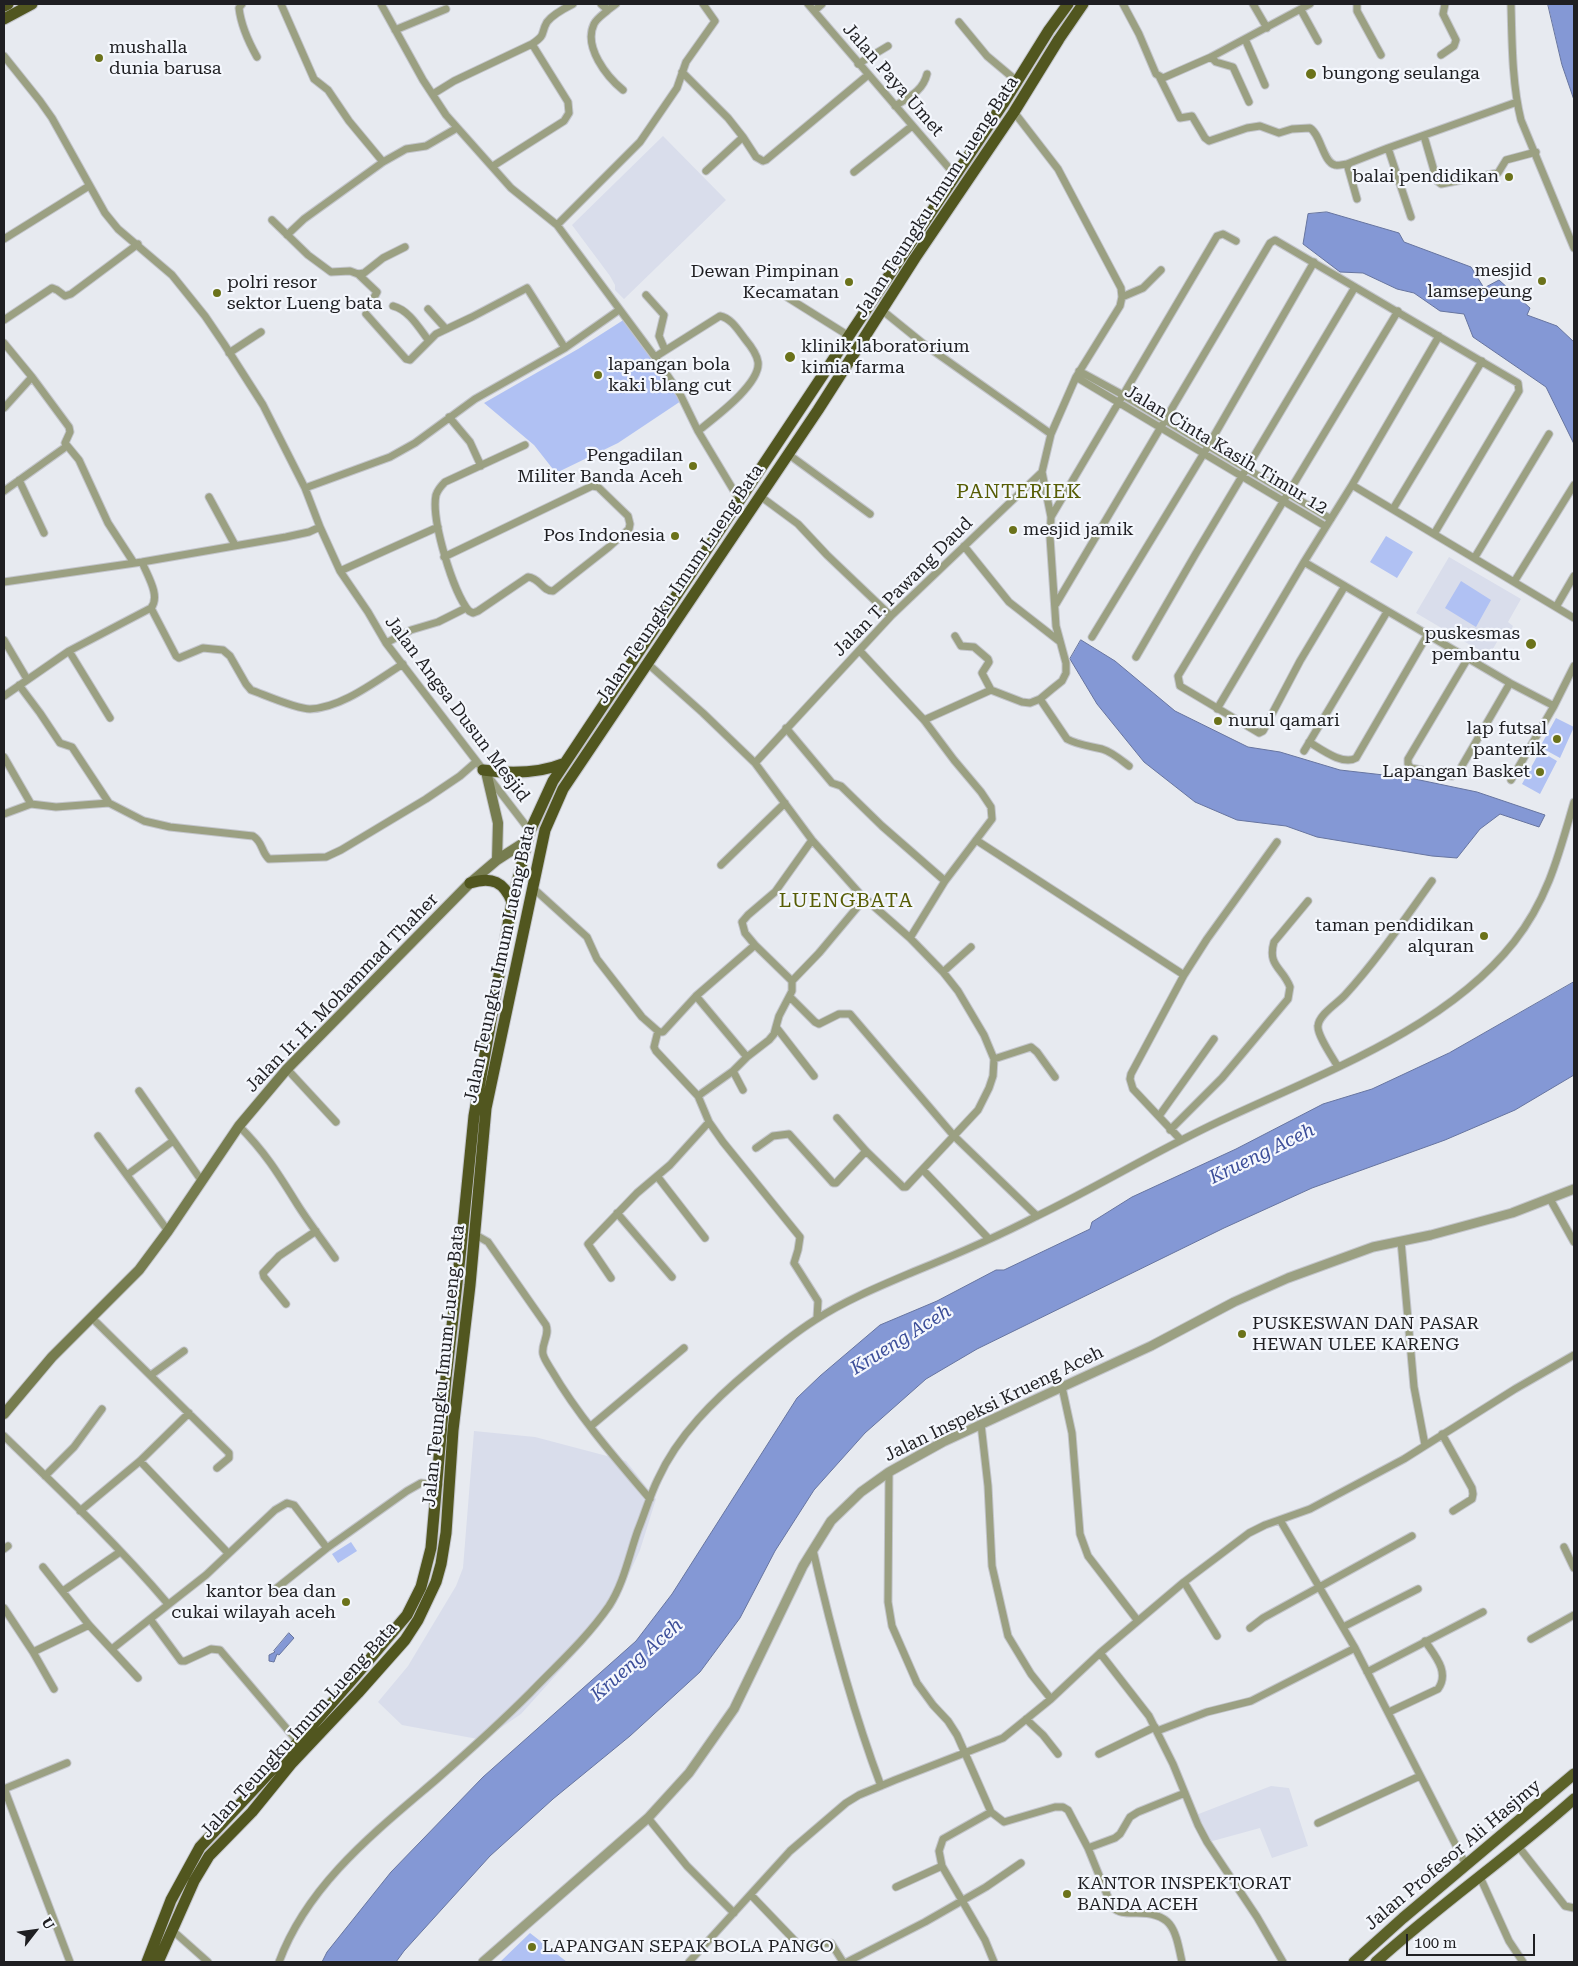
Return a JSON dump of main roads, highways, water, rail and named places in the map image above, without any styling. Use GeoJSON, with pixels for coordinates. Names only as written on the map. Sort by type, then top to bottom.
{"type":"FeatureCollection","features":[{"type":"Feature","properties":{"kind":"highway"},"geometry":{"type":"LineString","coordinates":[[4,6],[8,4]]}},
{"type":"Feature","properties":{"kind":"highway"},"geometry":{"type":"LineString","coordinates":[[4,19],[32,4]]}},
{"type":"Feature","properties":{"kind":"highway","name":"Jalan Teungku Imum Lueng Bata"},"geometry":{"type":"LineString","coordinates":[[158,1962],[194,1881],[210,1856],[252,1812],[291,1764],[405,1640],[418,1620],[436,1582],[443,1554],[488,1073],[512,902],[529,835],[553,781],[661,622],[1018,82],[1049,30],[1068,4]]}},
{"type":"Feature","properties":{"kind":"highway","name":"Jalan Teungku Imum Lueng Bata"},"geometry":{"type":"LineString","coordinates":[[147,1962],[171,1900],[200,1847],[298,1742],[358,1673],[412,1606],[421,1587],[431,1548],[474,1116],[488,1073],[533,888],[545,830],[563,788],[883,311],[920,250],[1014,112],[1083,4]]}},
{"type":"Feature","properties":{"kind":"highway"},"geometry":{"type":"LineString","coordinates":[[1049,30],[1059,39]]}},
{"type":"Feature","properties":{"kind":"highway"},"geometry":{"type":"LineString","coordinates":[[661,622],[670,629]]}},
{"type":"Feature","properties":{"kind":"highway"},"geometry":{"type":"LineString","coordinates":[[482,769],[504,773],[528,773],[549,770],[565,763]]}},
{"type":"Feature","properties":{"kind":"highway"},"geometry":{"type":"LineString","coordinates":[[470,883],[479,880],[489,880],[502,885],[507,890],[512,902]]}},
{"type":"Feature","properties":{"kind":"highway"},"geometry":{"type":"LineString","coordinates":[[200,1847],[210,1856]]}},
{"type":"Feature","properties":{"kind":"main road"},"geometry":{"type":"LineString","coordinates":[[482,769],[498,823],[497,860]]}},
{"type":"Feature","properties":{"kind":"main road","name":"Jalan Ir. H. Mohammad Thaher"},"geometry":{"type":"LineString","coordinates":[[5,1411],[52,1357],[139,1270],[168,1231],[239,1126],[287,1069],[470,883],[529,835]]}},
{"type":"Feature","properties":{"kind":"main road","name":"Jalan Profesor Ali Hasjmy"},"geometry":{"type":"LineString","coordinates":[[1354,1962],[1403,1918],[1574,1774]]}},
{"type":"Feature","properties":{"kind":"main road","name":"Jalan Profesor Ali Hasjmy"},"geometry":{"type":"LineString","coordinates":[[1376,1962],[1399,1941],[1574,1799]]}},
{"type":"Feature","properties":{"kind":"water"},"geometry":{"type":"Polygon","coordinates":[[[1548,4],[1574,4],[1574,100],[1562,65],[1548,4]]]}},
{"type":"Feature","properties":{"kind":"water"},"geometry":{"type":"Polygon","coordinates":[[[1327,212],[1399,233],[1404,242],[1471,267],[1484,288],[1499,280],[1530,308],[1527,315],[1557,326],[1574,342],[1574,444],[1546,387],[1473,337],[1464,314],[1440,311],[1414,293],[1397,289],[1363,273],[1340,272],[1303,244],[1308,214],[1327,212]]]}},
{"type":"Feature","properties":{"kind":"water"},"geometry":{"type":"Polygon","coordinates":[[[1081,640],[1115,661],[1175,711],[1248,747],[1280,752],[1340,770],[1410,778],[1477,792],[1545,815],[1539,827],[1500,814],[1480,829],[1457,858],[1432,856],[1317,837],[1286,826],[1237,820],[1195,802],[1144,762],[1097,704],[1070,659],[1081,640]]]}},
{"type":"Feature","properties":{"kind":"water","name":"Krueng Aceh"},"geometry":{"type":"Polygon","coordinates":[[[1574,982],[1574,1075],[1515,1110],[1445,1140],[1312,1188],[1224,1228],[977,1349],[926,1379],[865,1433],[814,1490],[775,1551],[740,1618],[700,1672],[630,1736],[553,1799],[490,1856],[396,1962],[322,1962],[327,1952],[391,1872],[483,1777],[636,1641],[672,1594],[797,1398],[880,1325],[937,1301],[996,1270],[1004,1270],[1090,1229],[1092,1222],[1132,1197],[1236,1149],[1323,1104],[1372,1089],[1449,1053],[1574,982]]]}},
{"type":"Feature","properties":{"kind":"water"},"geometry":{"type":"Polygon","coordinates":[[[289,1633],[294,1638],[279,1655],[277,1654],[274,1662],[269,1661],[269,1655],[275,1652],[289,1633]]]}},
{"type":"Feature","properties":{"kind":"place","name":"mushalla dunia barusa"},"geometry":{"type":"Point","coordinates":[99,58]}},
{"type":"Feature","properties":{"kind":"place","name":"bungong seulanga"},"geometry":{"type":"Point","coordinates":[1311,74]}},
{"type":"Feature","properties":{"kind":"place","name":"balai pendidikan"},"geometry":{"type":"Point","coordinates":[1509,177]}},
{"type":"Feature","properties":{"kind":"place","name":"mesjid lamsepeung"},"geometry":{"type":"Point","coordinates":[1542,281]}},
{"type":"Feature","properties":{"kind":"place","name":"Dewan Pimpinan Kecamatan"},"geometry":{"type":"Point","coordinates":[849,282]}},
{"type":"Feature","properties":{"kind":"place","name":"polri resor sektor Lueng bata"},"geometry":{"type":"Point","coordinates":[217,293]}},
{"type":"Feature","properties":{"kind":"place","name":"klinik laboratorium kimia farma"},"geometry":{"type":"Point","coordinates":[790,357]}},
{"type":"Feature","properties":{"kind":"place","name":"lapangan bola kaki blang cut"},"geometry":{"type":"Point","coordinates":[598,375]}},
{"type":"Feature","properties":{"kind":"place","name":"Pengadilan Militer Banda Aceh"},"geometry":{"type":"Point","coordinates":[693,466]}},
{"type":"Feature","properties":{"kind":"place","name":"mesjid jamik"},"geometry":{"type":"Point","coordinates":[1013,530]}},
{"type":"Feature","properties":{"kind":"place","name":"Pos Indonesia"},"geometry":{"type":"Point","coordinates":[675,536]}},
{"type":"Feature","properties":{"kind":"place","name":"puskesmas pembantu"},"geometry":{"type":"Point","coordinates":[1531,644]}},
{"type":"Feature","properties":{"kind":"place","name":"nurul qamari"},"geometry":{"type":"Point","coordinates":[1218,721]}},
{"type":"Feature","properties":{"kind":"place","name":"lap futsal panterik"},"geometry":{"type":"Point","coordinates":[1557,739]}},
{"type":"Feature","properties":{"kind":"place","name":"Lapangan Basket"},"geometry":{"type":"Point","coordinates":[1540,772]}},
{"type":"Feature","properties":{"kind":"place","name":"taman pendidikan alquran"},"geometry":{"type":"Point","coordinates":[1484,936]}},
{"type":"Feature","properties":{"kind":"place","name":"PUSKESWAN DAN PASAR HEWAN ULEE KARENG"},"geometry":{"type":"Point","coordinates":[1242,1334]}},
{"type":"Feature","properties":{"kind":"place","name":"kantor bea dan cukai wilayah aceh"},"geometry":{"type":"Point","coordinates":[346,1602]}},
{"type":"Feature","properties":{"kind":"place","name":"KANTOR INSPEKTORAT BANDA ACEH"},"geometry":{"type":"Point","coordinates":[1067,1894]}},
{"type":"Feature","properties":{"kind":"place","name":"LAPANGAN SEPAK BOLA PANGO"},"geometry":{"type":"Point","coordinates":[532,1947]}},
{"type":"Feature","properties":{"kind":"district","name":"PANTERIEK"},"geometry":{"type":"Point","coordinates":[1019,492]}},
{"type":"Feature","properties":{"kind":"district","name":"LUENGBATA"},"geometry":{"type":"Point","coordinates":[846,901]}}]}
